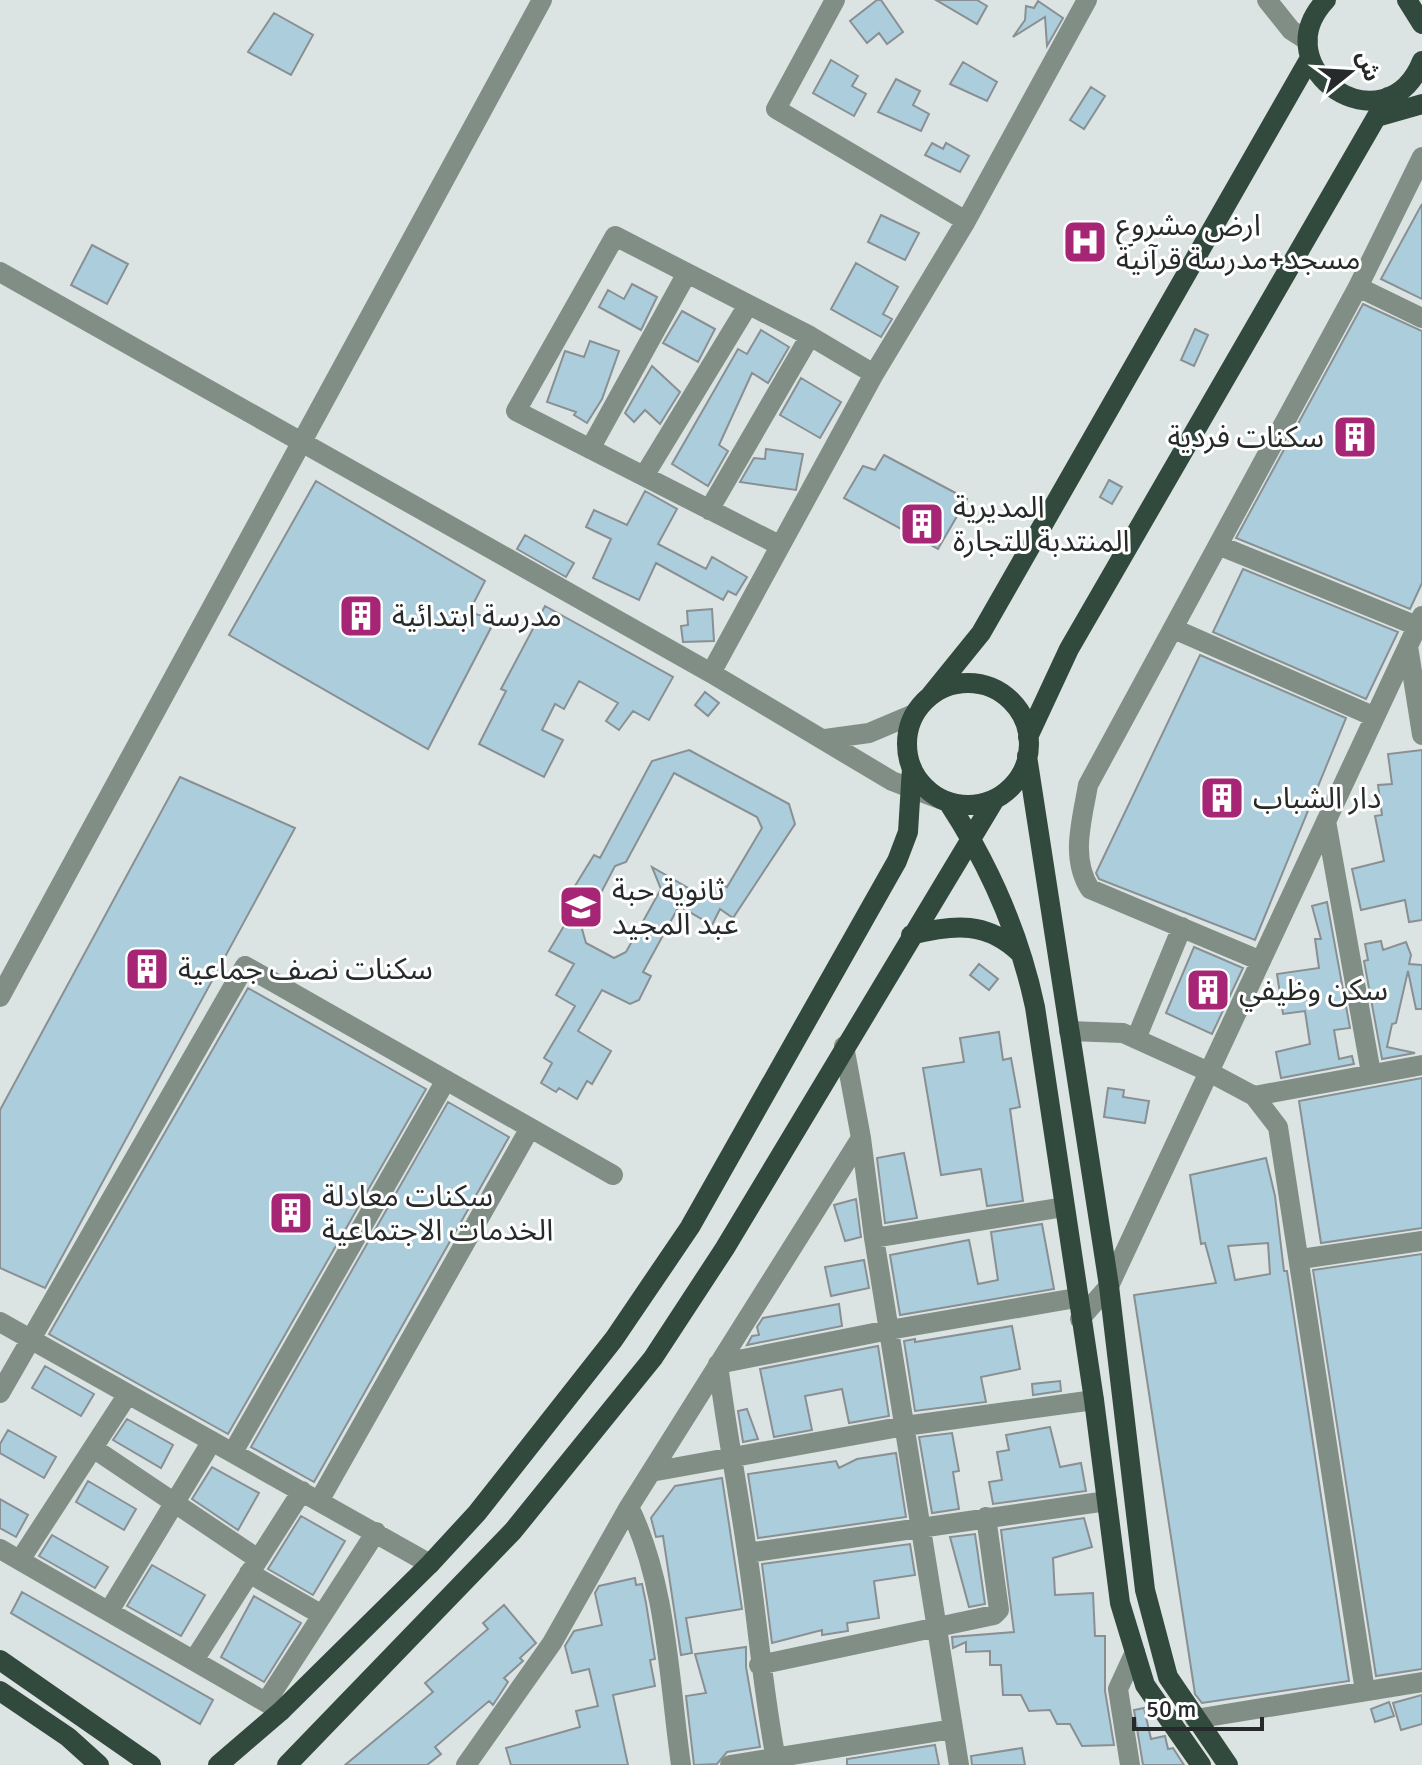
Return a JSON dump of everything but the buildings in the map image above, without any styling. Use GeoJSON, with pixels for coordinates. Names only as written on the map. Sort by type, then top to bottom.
{"type":"FeatureCollection","features":[{"type":"Feature","properties":{"kind":"main road"},"geometry":{"type":"LineString","coordinates":[[218,1765],[273,1707],[430,1564],[477,1513],[660,1275],[897,861],[908,832],[912,768],[907,741],[914,714],[969,650],[991,616],[1309,49],[1311,23],[1326,0]]}},
{"type":"Feature","properties":{"kind":"main road"},"geometry":{"type":"LineString","coordinates":[[1407,0],[1422,24]]}},
{"type":"Feature","properties":{"kind":"main road"},"geometry":{"type":"LineString","coordinates":[[1309,49],[1325,83],[1350,98],[1369,101],[1388,97],[1417,83],[1422,61]]}},
{"type":"Feature","properties":{"kind":"main road"},"geometry":{"type":"LineString","coordinates":[[287,1765],[513,1531],[653,1358],[725,1248],[995,799],[1021,773],[1028,746],[1069,649],[1388,97]]}},
{"type":"Feature","properties":{"kind":"main road"},"geometry":{"type":"LineString","coordinates":[[1377,117],[1422,104]]}},
{"type":"Feature","properties":{"kind":"main road"},"geometry":{"type":"LineString","coordinates":[[930,696],[946,687],[964,683],[982,685],[999,692],[1013,704],[1023,719],[1109,1286],[1145,1590],[1168,1677],[1228,1765]]}},
{"type":"Feature","properties":{"kind":"main road"},"geometry":{"type":"LineString","coordinates":[[912,768],[919,781],[945,801],[971,838],[1010,917],[1024,957],[1035,1007],[1076,1298],[1094,1400],[1120,1603],[1145,1685],[1201,1765]]}},
{"type":"Feature","properties":{"kind":"main road"},"geometry":{"type":"LineString","coordinates":[[945,801],[980,804],[995,799]]}},
{"type":"Feature","properties":{"kind":"main road"},"geometry":{"type":"LineString","coordinates":[[911,935],[947,926],[968,925],[999,936],[1024,957]]}},
{"type":"Feature","properties":{"kind":"main road"},"geometry":{"type":"LineString","coordinates":[[0,1660],[151,1765]]}},
{"type":"Feature","properties":{"kind":"main road"},"geometry":{"type":"LineString","coordinates":[[0,1691],[68,1737],[99,1765]]}},
{"type":"Feature","properties":{"kind":"street"},"geometry":{"type":"LineString","coordinates":[[0,997],[542,0]]}},
{"type":"Feature","properties":{"kind":"street"},"geometry":{"type":"LineString","coordinates":[[835,0],[776,109],[966,221]]}},
{"type":"Feature","properties":{"kind":"street"},"geometry":{"type":"LineString","coordinates":[[1267,0],[1309,49]]}},
{"type":"Feature","properties":{"kind":"street"},"geometry":{"type":"LineString","coordinates":[[711,673],[874,374],[966,221],[1081,2]]}},
{"type":"Feature","properties":{"kind":"street"},"geometry":{"type":"LineString","coordinates":[[1261,961],[1090,889],[1082,876],[1078,844],[1088,785],[1358,287],[1422,157]]}},
{"type":"Feature","properties":{"kind":"street"},"geometry":{"type":"LineString","coordinates":[[779,545],[516,411],[615,236],[810,336],[874,374]]}},
{"type":"Feature","properties":{"kind":"street"},"geometry":{"type":"LineString","coordinates":[[0,272],[711,673],[911,791],[945,801]]}},
{"type":"Feature","properties":{"kind":"street"},"geometry":{"type":"LineString","coordinates":[[590,449],[687,273]]}},
{"type":"Feature","properties":{"kind":"street"},"geometry":{"type":"LineString","coordinates":[[1358,287],[1422,318]]}},
{"type":"Feature","properties":{"kind":"street"},"geometry":{"type":"LineString","coordinates":[[644,476],[748,305]]}},
{"type":"Feature","properties":{"kind":"street"},"geometry":{"type":"LineString","coordinates":[[709,510],[810,336]]}},
{"type":"Feature","properties":{"kind":"street"},"geometry":{"type":"LineString","coordinates":[[1080,1319],[1109,1286],[1420,621],[1218,545]]}},
{"type":"Feature","properties":{"kind":"street"},"geometry":{"type":"LineString","coordinates":[[1174,629],[1375,717]]}},
{"type":"Feature","properties":{"kind":"street"},"geometry":{"type":"LineString","coordinates":[[1408,646],[1422,735]]}},
{"type":"Feature","properties":{"kind":"street"},"geometry":{"type":"LineString","coordinates":[[825,739],[869,733],[914,714]]}},
{"type":"Feature","properties":{"kind":"street"},"geometry":{"type":"LineString","coordinates":[[1326,821],[1371,1073]]}},
{"type":"Feature","properties":{"kind":"street"},"geometry":{"type":"LineString","coordinates":[[1136,1039],[1182,927]]}},
{"type":"Feature","properties":{"kind":"street"},"geometry":{"type":"LineString","coordinates":[[0,1393],[245,966],[613,1175]]}},
{"type":"Feature","properties":{"kind":"street"},"geometry":{"type":"LineString","coordinates":[[1069,1031],[1123,1033],[1209,1072],[1254,1096],[1278,1127],[1301,1259],[1365,1691]]}},
{"type":"Feature","properties":{"kind":"street"},"geometry":{"type":"LineString","coordinates":[[844,1046],[959,1765]]}},
{"type":"Feature","properties":{"kind":"street"},"geometry":{"type":"LineString","coordinates":[[1254,1096],[1422,1065]]}},
{"type":"Feature","properties":{"kind":"street"},"geometry":{"type":"LineString","coordinates":[[233,1452],[446,1080]]}},
{"type":"Feature","properties":{"kind":"street"},"geometry":{"type":"LineString","coordinates":[[194,1660],[254,1566],[310,1496],[530,1128]]}},
{"type":"Feature","properties":{"kind":"street"},"geometry":{"type":"LineString","coordinates":[[466,1765],[552,1643],[629,1507],[861,1138]]}},
{"type":"Feature","properties":{"kind":"street"},"geometry":{"type":"LineString","coordinates":[[874,1238],[1064,1207]]}},
{"type":"Feature","properties":{"kind":"street"},"geometry":{"type":"LineString","coordinates":[[1301,1259],[1422,1241]]}},
{"type":"Feature","properties":{"kind":"street"},"geometry":{"type":"LineString","coordinates":[[718,1364],[889,1330],[1076,1298]]}},
{"type":"Feature","properties":{"kind":"street"},"geometry":{"type":"LineString","coordinates":[[0,1322],[430,1564]]}},
{"type":"Feature","properties":{"kind":"street"},"geometry":{"type":"LineString","coordinates":[[718,1364],[729,1458],[747,1553],[759,1665],[776,1762]]}},
{"type":"Feature","properties":{"kind":"street"},"geometry":{"type":"LineString","coordinates":[[20,1560],[128,1394]]}},
{"type":"Feature","properties":{"kind":"street"},"geometry":{"type":"LineString","coordinates":[[651,1472],[905,1426],[1094,1400]]}},
{"type":"Feature","properties":{"kind":"street"},"geometry":{"type":"LineString","coordinates":[[109,1611],[212,1441]]}},
{"type":"Feature","properties":{"kind":"street"},"geometry":{"type":"LineString","coordinates":[[93,1448],[175,1502],[254,1566],[322,1615]]}},
{"type":"Feature","properties":{"kind":"street"},"geometry":{"type":"LineString","coordinates":[[747,1553],[921,1525],[1107,1501]]}},
{"type":"Feature","properties":{"kind":"street"},"geometry":{"type":"LineString","coordinates":[[629,1507],[643,1536],[656,1593],[681,1765]]}},
{"type":"Feature","properties":{"kind":"street"},"geometry":{"type":"LineString","coordinates":[[759,1665],[889,1640],[936,1626],[987,1617],[999,1610],[986,1517]]}},
{"type":"Feature","properties":{"kind":"street"},"geometry":{"type":"LineString","coordinates":[[0,1549],[273,1707],[322,1615],[376,1532]]}},
{"type":"Feature","properties":{"kind":"street"},"geometry":{"type":"LineString","coordinates":[[1130,1765],[1118,1689],[1135,1652]]}},
{"type":"Feature","properties":{"kind":"street"},"geometry":{"type":"LineString","coordinates":[[1195,1719],[1422,1682]]}},
{"type":"Feature","properties":{"kind":"street"},"geometry":{"type":"LineString","coordinates":[[730,1765],[776,1762],[953,1729]]}},
{"type":"Feature","properties":{"kind":"place","name":"ارض مشروع مسجد+مدرسة قرآنية"},"geometry":{"type":"Point","coordinates":[1085,242]}},
{"type":"Feature","properties":{"kind":"place","name":"سكنات فردية"},"geometry":{"type":"Point","coordinates":[1355,437]}},
{"type":"Feature","properties":{"kind":"place","name":"المديرية المنتدبة للتجارة"},"geometry":{"type":"Point","coordinates":[922,524]}},
{"type":"Feature","properties":{"kind":"place","name":"مدرسة ابتدائية"},"geometry":{"type":"Point","coordinates":[361,616]}},
{"type":"Feature","properties":{"kind":"place","name":"دار الشباب"},"geometry":{"type":"Point","coordinates":[1222,798]}},
{"type":"Feature","properties":{"kind":"place","name":"ثانوية حبة عبد المجيد"},"geometry":{"type":"Point","coordinates":[581,907]}},
{"type":"Feature","properties":{"kind":"place","name":"سكنات نصف جماعية"},"geometry":{"type":"Point","coordinates":[147,969]}},
{"type":"Feature","properties":{"kind":"place","name":"سكن وظيفي"},"geometry":{"type":"Point","coordinates":[1208,990]}},
{"type":"Feature","properties":{"kind":"place","name":"سكنات معادلة الخدمات الاجتماعية"},"geometry":{"type":"Point","coordinates":[291,1213]}}]}
